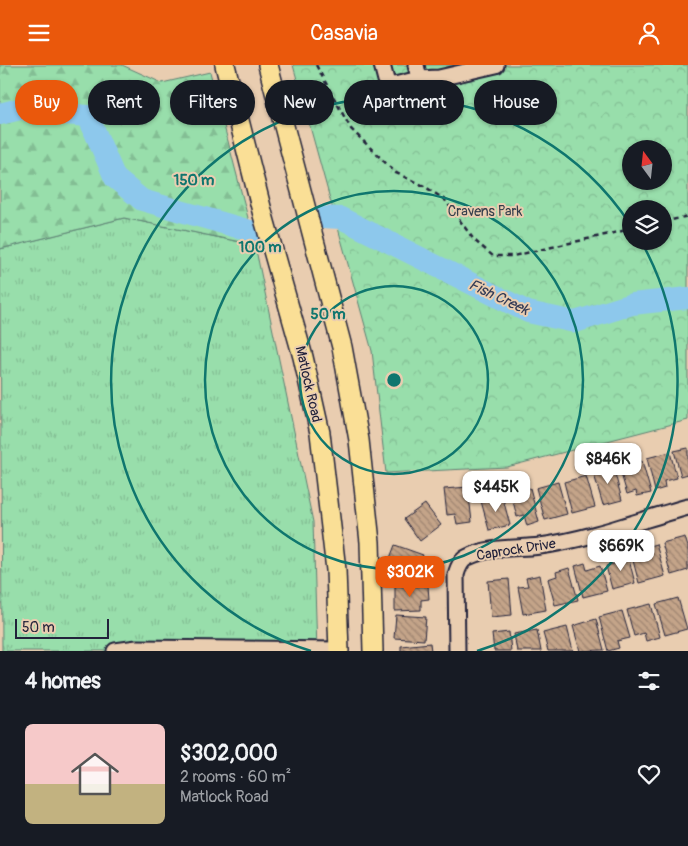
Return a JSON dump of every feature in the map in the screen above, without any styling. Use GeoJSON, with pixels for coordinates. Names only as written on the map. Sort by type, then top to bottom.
{"type":"FeatureCollection","features":[{"type":"Feature","properties":{"kind":"main road","name":"Matlock Road"},"geometry":{"type":"LineString","coordinates":[[225,65],[263,215],[303,357],[320,433],[338,590],[342,651]]}},
{"type":"Feature","properties":{"kind":"main road"},"geometry":{"type":"LineString","coordinates":[[268,65],[342,347],[359,440],[370,542],[373,651]]}},
{"type":"Feature","properties":{"kind":"street"},"geometry":{"type":"LineString","coordinates":[[382,65],[387,83],[395,85],[417,72],[440,77],[496,65]]}},
{"type":"Feature","properties":{"kind":"street","name":"Caprock Drive"},"geometry":{"type":"LineString","coordinates":[[457,651],[456,575],[459,565],[467,557],[511,547],[540,546],[577,538],[688,507]]}},
{"type":"Feature","properties":{"kind":"street"},"geometry":{"type":"LineString","coordinates":[[115,651],[137,648],[342,651]]}},
{"type":"Feature","properties":{"kind":"path"},"geometry":{"type":"LineString","coordinates":[[316,65],[351,129],[396,173],[424,186],[445,200],[474,240],[493,256],[513,256],[622,231]]}},
{"type":"Feature","properties":{"kind":"path"},"geometry":{"type":"LineString","coordinates":[[672,220],[688,217]]}},
{"type":"Feature","properties":{"kind":"green space"},"geometry":{"type":"Polygon","coordinates":[[[0,65],[122,65],[155,80],[88,80],[88,125],[160,125],[160,82],[170,81],[170,125],[224,125],[255,245],[124,218],[0,249],[0,65]]]}},
{"type":"Feature","properties":{"kind":"green space","name":"Cravens Park"},"geometry":{"type":"Polygon","coordinates":[[[293,65],[688,65],[688,420],[507,467],[386,473],[372,351],[310,125],[334,125],[334,80],[297,80],[293,65]]]}},
{"type":"Feature","properties":{"kind":"green space"},"geometry":{"type":"Polygon","coordinates":[[[210,72],[212,80],[175,80],[210,72]]]}},
{"type":"Feature","properties":{"kind":"green space"},"geometry":{"type":"Polygon","coordinates":[[[124,218],[255,245],[313,522],[317,651],[2,651],[0,249],[124,218]]]}},
{"type":"Feature","properties":{"kind":"building"},"geometry":{"type":"Polygon","coordinates":[[[688,448],[688,474],[681,476],[674,451],[688,448]]]}},
{"type":"Feature","properties":{"kind":"building"},"geometry":{"type":"Polygon","coordinates":[[[670,452],[677,478],[664,481],[665,488],[655,491],[647,458],[670,452]]]}},
{"type":"Feature","properties":{"kind":"building"},"geometry":{"type":"Polygon","coordinates":[[[642,461],[651,493],[637,496],[636,491],[627,494],[619,467],[642,461]]]}},
{"type":"Feature","properties":{"kind":"building"},"geometry":{"type":"Polygon","coordinates":[[[613,466],[622,500],[603,505],[593,471],[613,466]]]}},
{"type":"Feature","properties":{"kind":"building"},"geometry":{"type":"Polygon","coordinates":[[[586,476],[595,507],[572,513],[564,482],[586,476]]]}},
{"type":"Feature","properties":{"kind":"building"},"geometry":{"type":"Polygon","coordinates":[[[558,482],[567,514],[545,520],[536,488],[558,482]]]}},
{"type":"Feature","properties":{"kind":"building"},"geometry":{"type":"Polygon","coordinates":[[[468,487],[472,522],[457,524],[455,514],[447,515],[444,489],[468,487]]]}},
{"type":"Feature","properties":{"kind":"building"},"geometry":{"type":"Polygon","coordinates":[[[530,488],[539,522],[527,526],[524,515],[517,517],[511,493],[530,488]]]}},
{"type":"Feature","properties":{"kind":"building"},"geometry":{"type":"Polygon","coordinates":[[[502,495],[510,525],[489,530],[481,501],[502,495]]]}},
{"type":"Feature","properties":{"kind":"building"},"geometry":{"type":"Polygon","coordinates":[[[425,504],[441,525],[420,541],[404,519],[425,504]]]}},
{"type":"Feature","properties":{"kind":"building"},"geometry":{"type":"Polygon","coordinates":[[[685,537],[688,547],[688,570],[671,575],[662,543],[685,537]]]}},
{"type":"Feature","properties":{"kind":"building"},"geometry":{"type":"Polygon","coordinates":[[[656,544],[665,576],[639,583],[632,557],[643,554],[642,548],[656,544]]]}},
{"type":"Feature","properties":{"kind":"building"},"geometry":{"type":"Polygon","coordinates":[[[395,545],[423,555],[415,576],[387,566],[395,545]]]}},
{"type":"Feature","properties":{"kind":"building"},"geometry":{"type":"Polygon","coordinates":[[[627,552],[635,583],[612,589],[606,566],[617,563],[615,555],[627,552]]]}},
{"type":"Feature","properties":{"kind":"building"},"geometry":{"type":"Polygon","coordinates":[[[585,563],[587,570],[600,566],[607,591],[583,597],[575,566],[585,563]]]}},
{"type":"Feature","properties":{"kind":"building"},"geometry":{"type":"Polygon","coordinates":[[[569,568],[578,600],[555,605],[548,579],[557,576],[556,572],[569,568]]]}},
{"type":"Feature","properties":{"kind":"building"},"geometry":{"type":"Polygon","coordinates":[[[540,575],[546,610],[523,614],[518,587],[528,586],[526,578],[540,575]]]}},
{"type":"Feature","properties":{"kind":"building"},"geometry":{"type":"Polygon","coordinates":[[[509,579],[512,615],[491,617],[488,581],[509,579]]]}},
{"type":"Feature","properties":{"kind":"building"},"geometry":{"type":"Polygon","coordinates":[[[395,586],[428,586],[429,599],[421,600],[421,610],[395,611],[395,586]]]}},
{"type":"Feature","properties":{"kind":"building"},"geometry":{"type":"Polygon","coordinates":[[[678,598],[687,629],[665,635],[656,604],[678,598]]]}},
{"type":"Feature","properties":{"kind":"building"},"geometry":{"type":"Polygon","coordinates":[[[651,604],[660,637],[646,641],[644,633],[634,636],[627,610],[651,604]]]}},
{"type":"Feature","properties":{"kind":"building"},"geometry":{"type":"Polygon","coordinates":[[[622,611],[630,638],[617,641],[619,648],[608,651],[599,617],[622,611]]]}},
{"type":"Feature","properties":{"kind":"building"},"geometry":{"type":"Polygon","coordinates":[[[396,615],[426,617],[424,640],[394,638],[396,615]]]}},
{"type":"Feature","properties":{"kind":"building"},"geometry":{"type":"Polygon","coordinates":[[[596,619],[604,650],[580,651],[573,626],[596,619]]]}},
{"type":"Feature","properties":{"kind":"building"},"geometry":{"type":"Polygon","coordinates":[[[567,627],[573,651],[548,651],[543,633],[567,627]]]}},
{"type":"Feature","properties":{"kind":"building"},"geometry":{"type":"Polygon","coordinates":[[[537,630],[541,651],[517,651],[514,634],[537,630]]]}},
{"type":"Feature","properties":{"kind":"building"},"geometry":{"type":"Polygon","coordinates":[[[509,632],[511,651],[494,651],[492,634],[509,632]]]}},
{"type":"Feature","properties":{"kind":"building"},"geometry":{"type":"Polygon","coordinates":[[[430,643],[431,651],[401,651],[401,646],[430,643]]]}},
{"type":"Feature","properties":{"kind":"waterway","name":"Fish Creek"},"geometry":{"type":"LineString","coordinates":[[0,114],[24,108],[29,111],[88,116],[115,178],[142,200],[254,232]]}},
{"type":"Feature","properties":{"kind":"waterway","name":"Fish Creek"},"geometry":{"type":"LineString","coordinates":[[322,217],[341,218],[528,312],[575,322],[632,304],[688,298]]}}]}
